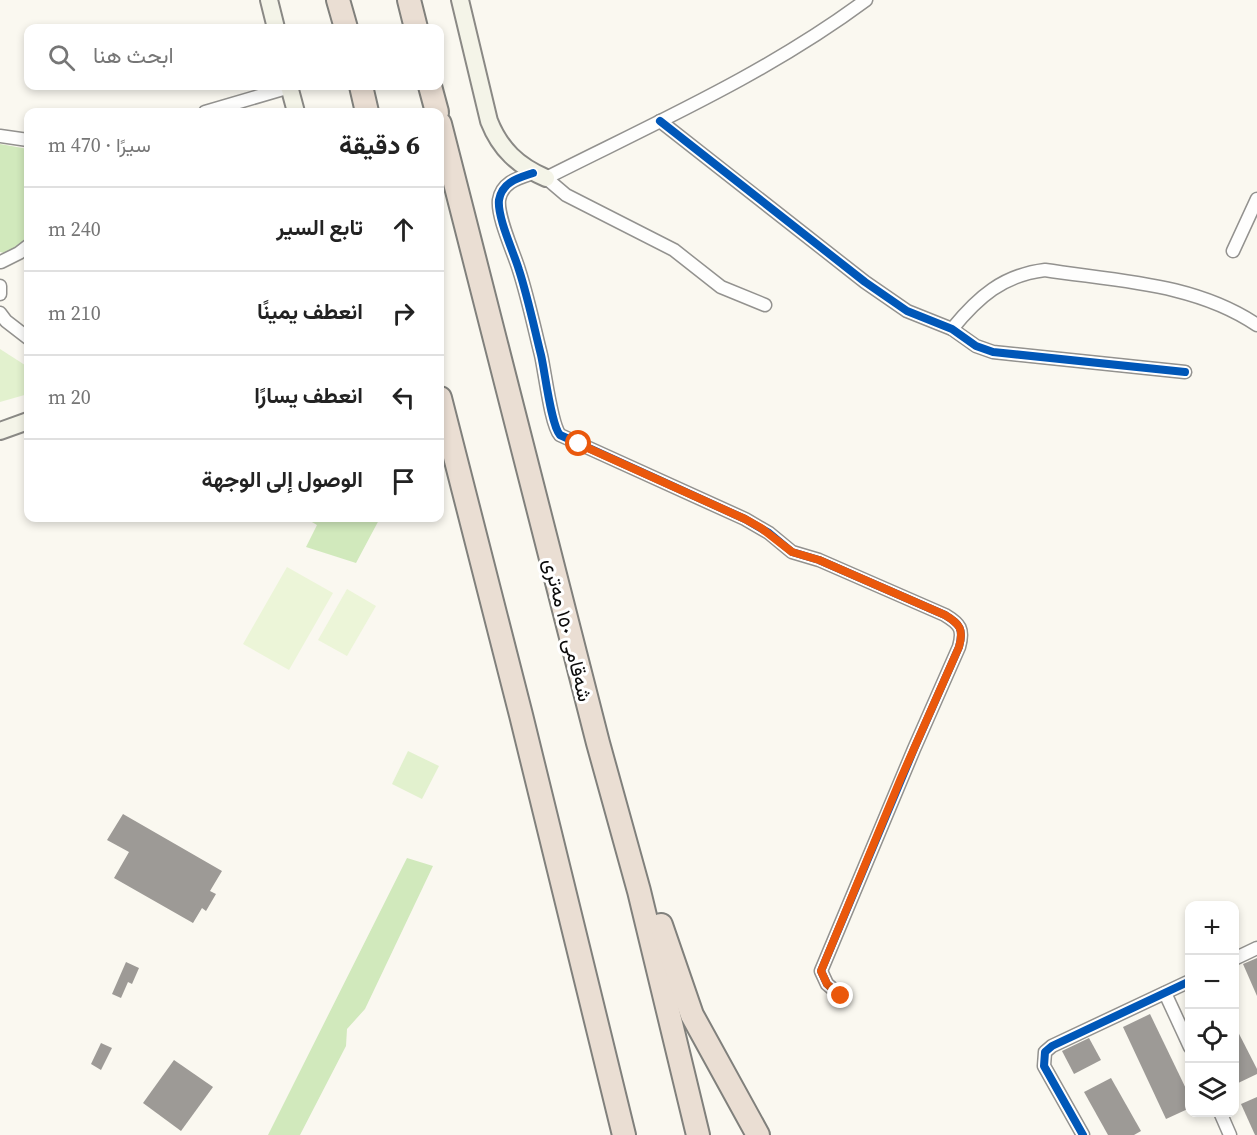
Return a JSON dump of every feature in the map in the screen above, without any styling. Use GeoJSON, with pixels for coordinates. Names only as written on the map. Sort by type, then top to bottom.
{"type":"FeatureCollection","features":[{"type":"Feature","properties":{"kind":"highway"},"geometry":{"type":"LineString","coordinates":[[338,0],[345,24]]}},
{"type":"Feature","properties":{"kind":"highway"},"geometry":{"type":"LineString","coordinates":[[409,0],[415,24]]}},
{"type":"Feature","properties":{"kind":"highway"},"geometry":{"type":"LineString","coordinates":[[362,90],[366,108]]}},
{"type":"Feature","properties":{"kind":"highway"},"geometry":{"type":"LineString","coordinates":[[431,90],[436,108]]}},
{"type":"Feature","properties":{"kind":"highway","name":"شەقامی ١٥٠ مەتری"},"geometry":{"type":"LineString","coordinates":[[444,140],[598,743],[639,891],[698,1135]]}},
{"type":"Feature","properties":{"kind":"highway"},"geometry":{"type":"LineString","coordinates":[[444,414],[624,1135]]}},
{"type":"Feature","properties":{"kind":"highway"},"geometry":{"type":"LineString","coordinates":[[598,743],[633,836],[665,939],[692,1015],[758,1135]]}},
{"type":"Feature","properties":{"kind":"highway"},"geometry":{"type":"LineString","coordinates":[[605,1061],[612,1135]]}},
{"type":"Feature","properties":{"kind":"street"},"geometry":{"type":"LineString","coordinates":[[269,0],[275,24]]}},
{"type":"Feature","properties":{"kind":"street"},"geometry":{"type":"LineString","coordinates":[[460,0],[489,121],[494,134],[510,156],[566,195],[674,250],[721,287],[765,305]]}},
{"type":"Feature","properties":{"kind":"street"},"geometry":{"type":"LineString","coordinates":[[841,996],[827,984],[821,971],[959,647],[962,636],[960,627],[945,615],[819,560],[792,552],[753,523],[560,435],[554,424],[548,386],[520,271],[499,206],[501,191],[512,180],[539,175],[660,121],[746,78],[866,0]]}},
{"type":"Feature","properties":{"kind":"street"},"geometry":{"type":"LineString","coordinates":[[218,108],[277,90]]}},
{"type":"Feature","properties":{"kind":"street"},"geometry":{"type":"LineString","coordinates":[[291,90],[295,108]]}},
{"type":"Feature","properties":{"kind":"street"},"geometry":{"type":"LineString","coordinates":[[660,121],[865,282],[907,311],[952,329],[976,346],[993,352],[1185,372]]}},
{"type":"Feature","properties":{"kind":"street"},"geometry":{"type":"LineString","coordinates":[[0,136],[24,139]]}},
{"type":"Feature","properties":{"kind":"street"},"geometry":{"type":"LineString","coordinates":[[1233,251],[1257,199]]}},
{"type":"Feature","properties":{"kind":"street"},"geometry":{"type":"LineString","coordinates":[[0,262],[24,250]]}},
{"type":"Feature","properties":{"kind":"street"},"geometry":{"type":"LineString","coordinates":[[952,329],[971,305],[990,290],[1024,274],[1045,270],[1165,288],[1222,304],[1257,325]]}},
{"type":"Feature","properties":{"kind":"street"},"geometry":{"type":"LineString","coordinates":[[0,286],[0,294]]}},
{"type":"Feature","properties":{"kind":"street"},"geometry":{"type":"LineString","coordinates":[[0,313],[6,321],[24,335]]}},
{"type":"Feature","properties":{"kind":"street"},"geometry":{"type":"LineString","coordinates":[[0,431],[24,422]]}},
{"type":"Feature","properties":{"kind":"street"},"geometry":{"type":"LineString","coordinates":[[1239,957],[1257,948]]}},
{"type":"Feature","properties":{"kind":"street"},"geometry":{"type":"LineString","coordinates":[[1083,1135],[1044,1066],[1045,1052],[1052,1046],[1185,983]]}},
{"type":"Feature","properties":{"kind":"street"},"geometry":{"type":"LineString","coordinates":[[1165,993],[1185,1036]]}},
{"type":"Feature","properties":{"kind":"street"},"geometry":{"type":"LineString","coordinates":[[1222,1117],[1230,1135]]}},
{"type":"Feature","properties":{"kind":"green space"},"geometry":{"type":"Polygon","coordinates":[[[0,144],[24,148],[24,241],[8,254],[0,252],[0,144]]]}},
{"type":"Feature","properties":{"kind":"green space"},"geometry":{"type":"Polygon","coordinates":[[[0,349],[24,364],[24,395],[0,402],[0,349]]]}},
{"type":"Feature","properties":{"kind":"green space"},"geometry":{"type":"Polygon","coordinates":[[[312,522],[378,522],[356,563],[306,547],[317,525],[312,522]]]}},
{"type":"Feature","properties":{"kind":"green space"},"geometry":{"type":"Polygon","coordinates":[[[287,567],[333,593],[289,670],[243,644],[287,567]]]}},
{"type":"Feature","properties":{"kind":"green space"},"geometry":{"type":"Polygon","coordinates":[[[347,589],[376,606],[347,656],[318,640],[347,589]]]}},
{"type":"Feature","properties":{"kind":"green space"},"geometry":{"type":"Polygon","coordinates":[[[408,751],[439,766],[422,799],[392,784],[408,751]]]}},
{"type":"Feature","properties":{"kind":"green space"},"geometry":{"type":"Polygon","coordinates":[[[407,858],[433,866],[365,1009],[347,1029],[346,1046],[300,1135],[268,1135],[407,858]]]}},
{"type":"Feature","properties":{"kind":"building"},"geometry":{"type":"Polygon","coordinates":[[[123,814],[222,871],[210,891],[216,894],[206,911],[202,908],[193,923],[114,878],[129,852],[107,840],[123,814]]]}},
{"type":"Feature","properties":{"kind":"building"},"geometry":{"type":"Polygon","coordinates":[[[1257,958],[1257,996],[1243,964],[1257,958]]]}},
{"type":"Feature","properties":{"kind":"building"},"geometry":{"type":"Polygon","coordinates":[[[126,962],[139,968],[132,984],[128,982],[121,998],[112,994],[126,962]]]}},
{"type":"Feature","properties":{"kind":"building"},"geometry":{"type":"Polygon","coordinates":[[[1150,1014],[1185,1087],[1185,1110],[1166,1119],[1123,1027],[1150,1014]]]}},
{"type":"Feature","properties":{"kind":"building"},"geometry":{"type":"Polygon","coordinates":[[[1239,1034],[1257,1069],[1257,1074],[1239,1083],[1239,1034]]]}},
{"type":"Feature","properties":{"kind":"building"},"geometry":{"type":"Polygon","coordinates":[[[1089,1038],[1101,1060],[1074,1074],[1062,1051],[1089,1038]]]}},
{"type":"Feature","properties":{"kind":"building"},"geometry":{"type":"Polygon","coordinates":[[[101,1043],[112,1048],[101,1070],[91,1064],[101,1043]]]}},
{"type":"Feature","properties":{"kind":"building"},"geometry":{"type":"Polygon","coordinates":[[[174,1060],[213,1087],[181,1131],[143,1103],[174,1060]]]}},
{"type":"Feature","properties":{"kind":"building"},"geometry":{"type":"Polygon","coordinates":[[[1111,1078],[1141,1131],[1134,1135],[1108,1135],[1084,1092],[1111,1078]]]}},
{"type":"Feature","properties":{"kind":"building"},"geometry":{"type":"Polygon","coordinates":[[[1257,1097],[1257,1135],[1255,1135],[1241,1104],[1257,1097]]]}},
{"type":"Feature","properties":{"kind":"cycle path"},"geometry":{"type":"LineString","coordinates":[[660,121],[865,282],[907,311],[952,329],[976,346],[993,352],[1185,372]]}},
{"type":"Feature","properties":{"kind":"cycle path"},"geometry":{"type":"LineString","coordinates":[[533,173],[507,185],[501,194],[499,207],[525,291],[541,355],[551,410],[560,435],[745,519],[769,533],[792,552],[819,560],[945,615],[960,628],[959,647],[821,971],[827,984],[841,996]]}},
{"type":"Feature","properties":{"kind":"cycle path"},"geometry":{"type":"LineString","coordinates":[[1083,1135],[1044,1066],[1045,1052],[1052,1046],[1185,983]]}},
{"type":"Feature","properties":{"kind":"route"},"geometry":{"type":"LineString","coordinates":[[579,444],[745,519],[769,533],[792,552],[819,560],[945,615],[960,627],[962,636],[959,647],[901,778],[821,971],[827,984],[841,996]]}}]}
